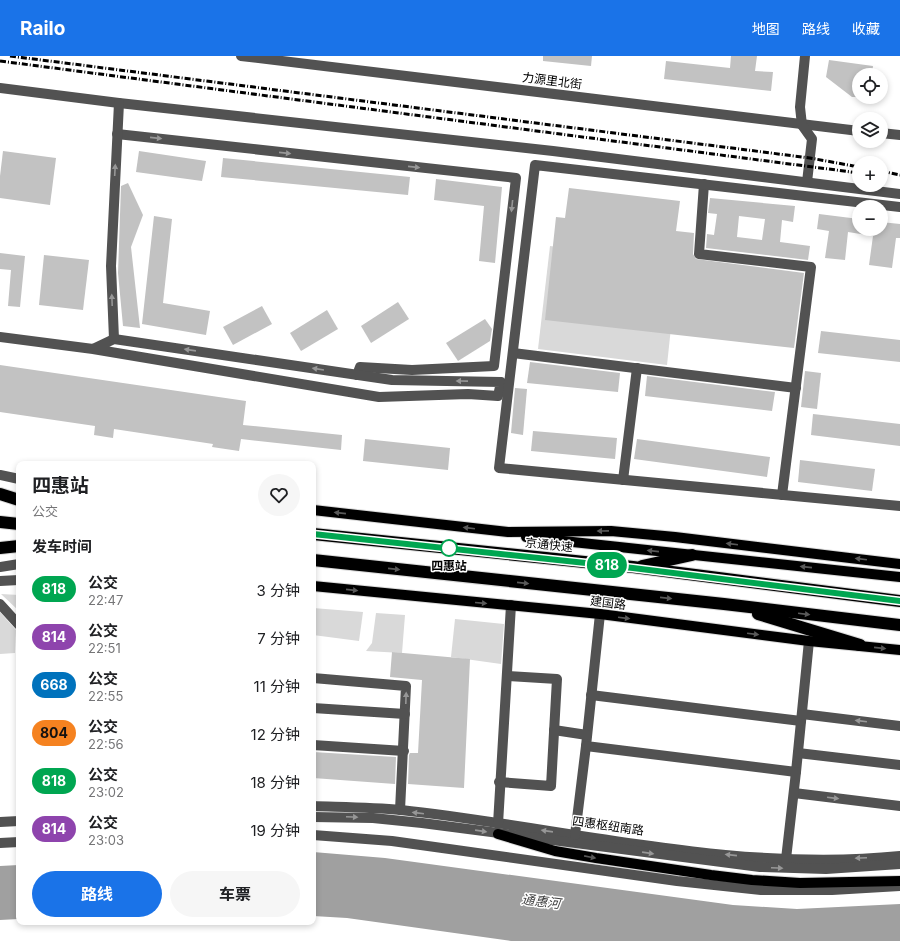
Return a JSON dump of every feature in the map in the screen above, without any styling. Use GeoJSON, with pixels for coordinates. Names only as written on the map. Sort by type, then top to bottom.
{"type":"FeatureCollection","features":[{"type":"Feature","properties":{"kind":"highway"},"geometry":{"type":"LineString","coordinates":[[0,494],[16,499]]}},
{"type":"Feature","properties":{"kind":"highway"},"geometry":{"type":"LineString","coordinates":[[0,498],[16,500]]}},
{"type":"Feature","properties":{"kind":"highway"},"geometry":{"type":"LineString","coordinates":[[0,522],[16,524]]}},
{"type":"Feature","properties":{"kind":"highway","name":"京通快速"},"geometry":{"type":"LineString","coordinates":[[316,534],[633,568],[900,601]]}},
{"type":"Feature","properties":{"kind":"highway"},"geometry":{"type":"LineString","coordinates":[[0,543],[16,545]]}},
{"type":"Feature","properties":{"kind":"highway"},"geometry":{"type":"LineString","coordinates":[[0,548],[16,545]]}},
{"type":"Feature","properties":{"kind":"highway"},"geometry":{"type":"LineString","coordinates":[[633,568],[692,555]]}},
{"type":"Feature","properties":{"kind":"highway"},"geometry":{"type":"LineString","coordinates":[[316,560],[724,604],[900,625]]}},
{"type":"Feature","properties":{"kind":"highway"},"geometry":{"type":"LineString","coordinates":[[724,604],[860,645]]}},
{"type":"Feature","properties":{"kind":"main road"},"geometry":{"type":"LineString","coordinates":[[316,510],[508,532],[611,531],[675,537],[900,564]]}},
{"type":"Feature","properties":{"kind":"main road"},"geometry":{"type":"LineString","coordinates":[[508,532],[531,538],[900,577]]}},
{"type":"Feature","properties":{"kind":"main road","name":"建国路"},"geometry":{"type":"LineString","coordinates":[[316,586],[600,614],[809,641],[900,650]]}},
{"type":"Feature","properties":{"kind":"main road"},"geometry":{"type":"LineString","coordinates":[[498,829],[555,850],[596,858],[725,877],[800,883],[900,881]]}},
{"type":"Feature","properties":{"kind":"street","name":"力源里北街"},"geometry":{"type":"LineString","coordinates":[[241,56],[852,130]]}},
{"type":"Feature","properties":{"kind":"street"},"geometry":{"type":"LineString","coordinates":[[805,56],[800,107],[802,125],[812,139],[807,182]]}},
{"type":"Feature","properties":{"kind":"street"},"geometry":{"type":"LineString","coordinates":[[0,88],[119,103],[552,151],[900,194]]}},
{"type":"Feature","properties":{"kind":"street"},"geometry":{"type":"LineString","coordinates":[[114,339],[111,266],[119,103]]}},
{"type":"Feature","properties":{"kind":"street"},"geometry":{"type":"LineString","coordinates":[[117,134],[516,178],[494,366],[412,370],[360,367],[357,375]]}},
{"type":"Feature","properties":{"kind":"street"},"geometry":{"type":"LineString","coordinates":[[888,134],[900,135]]}},
{"type":"Feature","properties":{"kind":"street"},"geometry":{"type":"LineString","coordinates":[[900,208],[535,165],[499,468],[900,506]]}},
{"type":"Feature","properties":{"kind":"street"},"geometry":{"type":"LineString","coordinates":[[704,184],[699,254],[811,267],[782,495]]}},
{"type":"Feature","properties":{"kind":"street"},"geometry":{"type":"LineString","coordinates":[[0,337],[93,349],[379,398],[468,394],[498,396],[500,382],[392,380],[114,339],[93,349]]}},
{"type":"Feature","properties":{"kind":"street"},"geometry":{"type":"LineString","coordinates":[[513,353],[796,388]]}},
{"type":"Feature","properties":{"kind":"street"},"geometry":{"type":"LineString","coordinates":[[623,480],[637,368]]}},
{"type":"Feature","properties":{"kind":"street"},"geometry":{"type":"LineString","coordinates":[[0,475],[16,478]]}},
{"type":"Feature","properties":{"kind":"street"},"geometry":{"type":"LineString","coordinates":[[0,566],[16,564]]}},
{"type":"Feature","properties":{"kind":"street"},"geometry":{"type":"LineString","coordinates":[[0,581],[16,580]]}},
{"type":"Feature","properties":{"kind":"street"},"geometry":{"type":"LineString","coordinates":[[0,604],[16,622]]}},
{"type":"Feature","properties":{"kind":"street"},"geometry":{"type":"LineString","coordinates":[[498,829],[512,605]]}},
{"type":"Feature","properties":{"kind":"street"},"geometry":{"type":"LineString","coordinates":[[575,835],[600,614]]}},
{"type":"Feature","properties":{"kind":"street"},"geometry":{"type":"LineString","coordinates":[[786,859],[809,641]]}},
{"type":"Feature","properties":{"kind":"street"},"geometry":{"type":"LineString","coordinates":[[500,782],[552,786],[557,679],[507,676]]}},
{"type":"Feature","properties":{"kind":"street"},"geometry":{"type":"LineString","coordinates":[[316,678],[406,686],[400,810]]}},
{"type":"Feature","properties":{"kind":"street"},"geometry":{"type":"LineString","coordinates":[[591,695],[900,726]]}},
{"type":"Feature","properties":{"kind":"street"},"geometry":{"type":"LineString","coordinates":[[316,708],[405,714]]}},
{"type":"Feature","properties":{"kind":"street"},"geometry":{"type":"LineString","coordinates":[[554,730],[587,735]]}},
{"type":"Feature","properties":{"kind":"street"},"geometry":{"type":"LineString","coordinates":[[316,745],[404,751]]}},
{"type":"Feature","properties":{"kind":"street"},"geometry":{"type":"LineString","coordinates":[[586,746],[796,772]]}},
{"type":"Feature","properties":{"kind":"street"},"geometry":{"type":"LineString","coordinates":[[798,753],[900,765]]}},
{"type":"Feature","properties":{"kind":"street"},"geometry":{"type":"LineString","coordinates":[[794,793],[900,806]]}},
{"type":"Feature","properties":{"kind":"street","name":"四惠枢纽南路"},"geometry":{"type":"LineString","coordinates":[[316,806],[400,810],[498,829],[760,867],[826,869],[900,864]]}},
{"type":"Feature","properties":{"kind":"street","name":"四惠枢纽南路"},"geometry":{"type":"LineString","coordinates":[[316,816],[374,818],[575,835],[683,850],[786,859],[838,860],[900,856]]}},
{"type":"Feature","properties":{"kind":"street"},"geometry":{"type":"LineString","coordinates":[[0,822],[16,821]]}},
{"type":"Feature","properties":{"kind":"street"},"geometry":{"type":"LineString","coordinates":[[316,835],[392,841],[677,881],[761,890],[832,890],[900,886]]}},
{"type":"Feature","properties":{"kind":"street"},"geometry":{"type":"LineString","coordinates":[[0,843],[16,842]]}},
{"type":"Feature","properties":{"kind":"shaded area"},"geometry":{"type":"Polygon","coordinates":[[[550,246],[678,262],[667,365],[538,349],[550,246]]]}},
{"type":"Feature","properties":{"kind":"shaded area"},"geometry":{"type":"Polygon","coordinates":[[[1,594],[16,595],[16,608],[1,594]]]}},
{"type":"Feature","properties":{"kind":"shaded area"},"geometry":{"type":"Polygon","coordinates":[[[316,608],[363,612],[359,641],[316,635],[316,608]]]}},
{"type":"Feature","properties":{"kind":"shaded area"},"geometry":{"type":"Polygon","coordinates":[[[0,612],[16,630],[15,653],[0,654],[0,612]]]}},
{"type":"Feature","properties":{"kind":"shaded area"},"geometry":{"type":"Polygon","coordinates":[[[376,613],[405,615],[402,653],[366,651],[372,643],[376,613]]]}},
{"type":"Feature","properties":{"kind":"shaded area"},"geometry":{"type":"Polygon","coordinates":[[[455,619],[504,624],[501,664],[451,657],[455,619]]]}},
{"type":"Feature","properties":{"kind":"water","name":"通惠河"},"geometry":{"type":"Polygon","coordinates":[[[316,852],[385,858],[733,905],[797,909],[900,904],[900,941],[511,941],[347,918],[316,916],[316,852]]]}},
{"type":"Feature","properties":{"kind":"water"},"geometry":{"type":"Polygon","coordinates":[[[16,865],[16,919],[0,920],[0,866],[16,865]]]}},
{"type":"Feature","properties":{"kind":"building"},"geometry":{"type":"Polygon","coordinates":[[[543,56],[592,56],[591,66],[543,61],[543,56]]]}},
{"type":"Feature","properties":{"kind":"building"},"geometry":{"type":"Polygon","coordinates":[[[731,56],[757,56],[755,71],[773,72],[771,91],[664,79],[666,61],[730,68],[731,56]]]}},
{"type":"Feature","properties":{"kind":"building"},"geometry":{"type":"Polygon","coordinates":[[[829,60],[873,66],[873,68],[852,68],[852,97],[826,77],[829,60]]]}},
{"type":"Feature","properties":{"kind":"building"},"geometry":{"type":"Polygon","coordinates":[[[3,151],[56,158],[50,205],[0,198],[0,176],[3,151]]]}},
{"type":"Feature","properties":{"kind":"building"},"geometry":{"type":"Polygon","coordinates":[[[139,151],[206,161],[202,181],[136,172],[139,151]]]}},
{"type":"Feature","properties":{"kind":"building"},"geometry":{"type":"Polygon","coordinates":[[[223,158],[410,177],[408,195],[221,177],[223,158]]]}},
{"type":"Feature","properties":{"kind":"building"},"geometry":{"type":"Polygon","coordinates":[[[436,179],[502,187],[495,263],[479,261],[484,206],[434,200],[436,179]]]}},
{"type":"Feature","properties":{"kind":"building"},"geometry":{"type":"Polygon","coordinates":[[[128,183],[143,215],[131,247],[140,328],[123,326],[118,273],[121,186],[128,183]]]}},
{"type":"Feature","properties":{"kind":"building"},"geometry":{"type":"Polygon","coordinates":[[[569,188],[680,201],[676,231],[694,233],[693,254],[696,259],[804,273],[794,348],[545,320],[556,217],[565,218],[569,188]]]}},
{"type":"Feature","properties":{"kind":"building"},"geometry":{"type":"Polygon","coordinates":[[[710,198],[795,206],[793,222],[782,220],[780,242],[810,246],[808,260],[706,248],[707,234],[714,235],[717,214],[708,213],[710,198]],[[739,216],[737,237],[762,240],[765,219],[739,216]]]}},
{"type":"Feature","properties":{"kind":"building"},"geometry":{"type":"Polygon","coordinates":[[[819,214],[852,218],[852,233],[848,232],[845,260],[825,258],[829,231],[817,229],[819,214]]]}},
{"type":"Feature","properties":{"kind":"building"},"geometry":{"type":"Polygon","coordinates":[[[154,216],[172,219],[163,303],[210,311],[206,335],[142,324],[154,216]]]}},
{"type":"Feature","properties":{"kind":"building"},"geometry":{"type":"Polygon","coordinates":[[[888,223],[900,224],[900,238],[896,238],[892,268],[869,265],[873,236],[888,236],[888,223]]]}},
{"type":"Feature","properties":{"kind":"building"},"geometry":{"type":"Polygon","coordinates":[[[0,253],[25,256],[20,307],[8,306],[11,270],[0,269],[0,253]]]}},
{"type":"Feature","properties":{"kind":"building"},"geometry":{"type":"Polygon","coordinates":[[[44,255],[89,260],[83,310],[39,305],[44,255]]]}},
{"type":"Feature","properties":{"kind":"building"},"geometry":{"type":"Polygon","coordinates":[[[398,302],[409,319],[371,343],[361,326],[398,302]]]}},
{"type":"Feature","properties":{"kind":"building"},"geometry":{"type":"Polygon","coordinates":[[[262,306],[272,324],[233,345],[223,327],[262,306]]]}},
{"type":"Feature","properties":{"kind":"building"},"geometry":{"type":"Polygon","coordinates":[[[327,310],[338,329],[301,351],[290,333],[327,310]]]}},
{"type":"Feature","properties":{"kind":"building"},"geometry":{"type":"Polygon","coordinates":[[[485,319],[492,329],[490,341],[458,361],[446,343],[485,319]]]}},
{"type":"Feature","properties":{"kind":"building"},"geometry":{"type":"Polygon","coordinates":[[[821,331],[900,340],[900,362],[818,353],[821,331]]]}},
{"type":"Feature","properties":{"kind":"building"},"geometry":{"type":"Polygon","coordinates":[[[530,362],[620,373],[618,392],[527,383],[530,362]]]}},
{"type":"Feature","properties":{"kind":"building"},"geometry":{"type":"Polygon","coordinates":[[[0,365],[246,401],[243,425],[342,435],[341,450],[241,439],[239,451],[212,447],[213,444],[114,429],[113,438],[94,435],[95,426],[0,412],[0,365]]]}},
{"type":"Feature","properties":{"kind":"building"},"geometry":{"type":"Polygon","coordinates":[[[805,371],[821,373],[817,409],[801,407],[805,371]]]}},
{"type":"Feature","properties":{"kind":"building"},"geometry":{"type":"Polygon","coordinates":[[[647,376],[775,392],[772,411],[645,396],[647,376]]]}},
{"type":"Feature","properties":{"kind":"building"},"geometry":{"type":"Polygon","coordinates":[[[515,388],[527,389],[523,435],[511,433],[515,388]]]}},
{"type":"Feature","properties":{"kind":"building"},"geometry":{"type":"Polygon","coordinates":[[[813,414],[900,424],[900,446],[811,435],[813,414]]]}},
{"type":"Feature","properties":{"kind":"building"},"geometry":{"type":"Polygon","coordinates":[[[533,431],[617,438],[615,459],[531,451],[533,431]]]}},
{"type":"Feature","properties":{"kind":"building"},"geometry":{"type":"Polygon","coordinates":[[[365,439],[450,448],[448,470],[363,461],[365,439]]]}},
{"type":"Feature","properties":{"kind":"building"},"geometry":{"type":"Polygon","coordinates":[[[637,439],[770,457],[767,477],[634,459],[637,439]]]}},
{"type":"Feature","properties":{"kind":"building"},"geometry":{"type":"Polygon","coordinates":[[[800,460],[875,469],[872,491],[798,482],[800,460]]]}},
{"type":"Feature","properties":{"kind":"building"},"geometry":{"type":"Polygon","coordinates":[[[392,652],[470,659],[464,788],[408,784],[409,755],[410,753],[418,753],[422,680],[390,677],[392,652]]]}},
{"type":"Feature","properties":{"kind":"building"},"geometry":{"type":"Polygon","coordinates":[[[316,752],[396,757],[395,784],[316,778],[316,752]]]}},
{"type":"Feature","properties":{"kind":"railway"},"geometry":{"type":"LineString","coordinates":[[10,56],[810,158],[852,166]]}},
{"type":"Feature","properties":{"kind":"railway"},"geometry":{"type":"LineString","coordinates":[[0,61],[852,172]]}},
{"type":"Feature","properties":{"kind":"railway"},"geometry":{"type":"LineString","coordinates":[[888,172],[900,175]]}},
{"type":"Feature","properties":{"kind":"bus line","name":"818"},"geometry":{"type":"LineString","coordinates":[[316,534],[633,568],[900,601]]}},
{"type":"Feature","properties":{"kind":"place","name":"四惠站"},"geometry":{"type":"Point","coordinates":[449,548]}}]}
